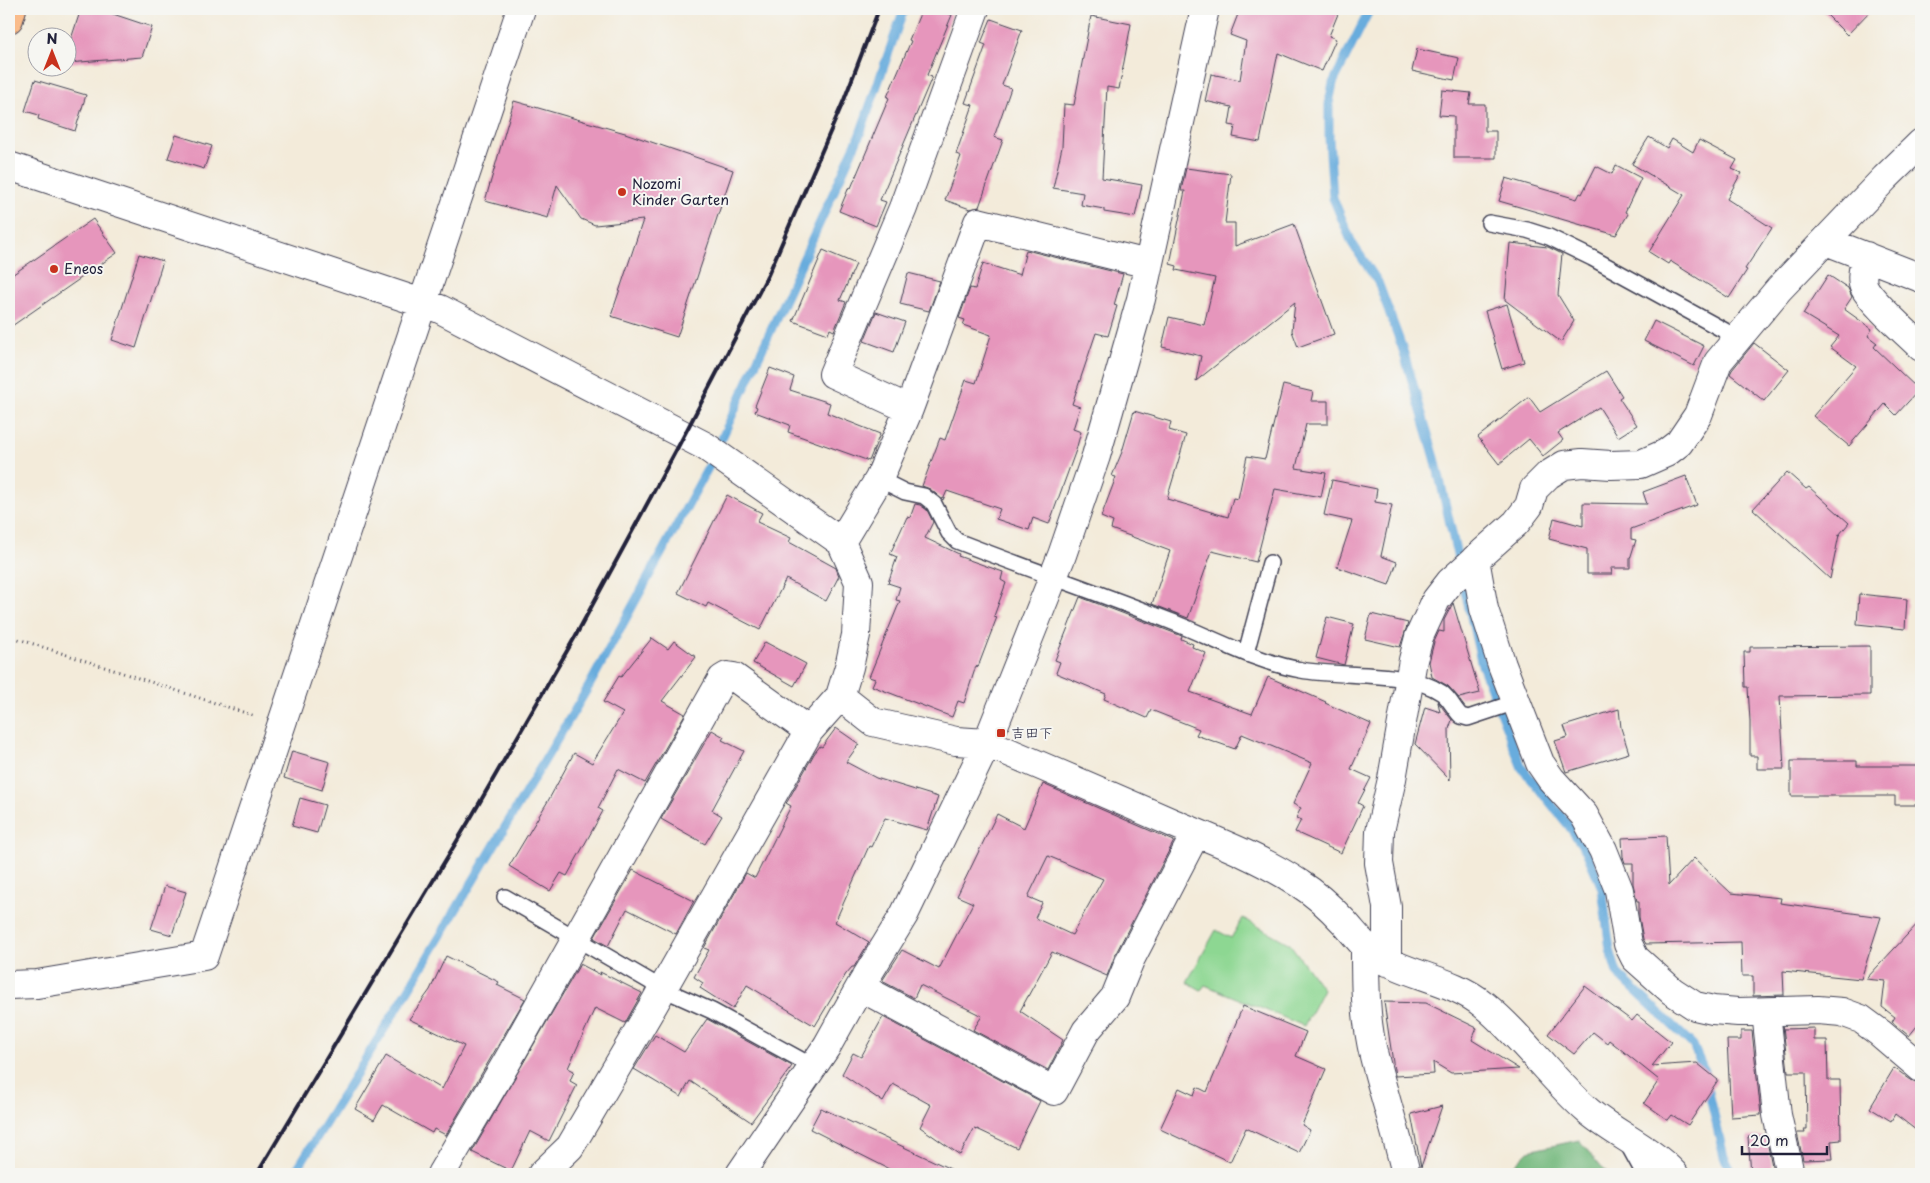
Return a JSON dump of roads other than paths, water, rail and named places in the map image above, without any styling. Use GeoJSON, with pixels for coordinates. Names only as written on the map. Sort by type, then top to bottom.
{"type":"FeatureCollection","features":[{"type":"Feature","properties":{"kind":"highway"},"geometry":{"type":"LineString","coordinates":[[9,19],[12,9]]}},
{"type":"Feature","properties":{"kind":"street"},"geometry":{"type":"LineString","coordinates":[[9,985],[37,984],[204,956],[521,9]]}},
{"type":"Feature","properties":{"kind":"street"},"geometry":{"type":"LineString","coordinates":[[909,409],[833,374],[903,208],[974,9]]}},
{"type":"Feature","properties":{"kind":"street"},"geometry":{"type":"LineString","coordinates":[[740,1174],[814,1067],[904,915],[987,743],[1054,576],[1096,456],[1138,308],[1198,11]]}},
{"type":"Feature","properties":{"kind":"street"},"geometry":{"type":"LineString","coordinates":[[1387,962],[1387,907],[1379,863],[1380,831],[1392,779],[1409,681],[1419,637],[1436,600],[1450,582],[1516,523],[1528,506],[1534,489],[1548,475],[1564,465],[1582,463],[1612,466],[1641,464],[1666,453],[1679,443],[1698,415],[1718,362],[1779,289],[1921,143]]}},
{"type":"Feature","properties":{"kind":"street"},"geometry":{"type":"LineString","coordinates":[[9,166],[440,309],[705,446],[841,542],[859,582],[856,635],[840,696],[808,731],[663,989],[570,1147],[542,1174]]}},
{"type":"Feature","properties":{"kind":"street"},"geometry":{"type":"LineString","coordinates":[[841,542],[879,479],[909,409],[978,222],[1148,264]]}},
{"type":"Feature","properties":{"kind":"street"},"geometry":{"type":"LineString","coordinates":[[1826,241],[1921,278]]}},
{"type":"Feature","properties":{"kind":"street"},"geometry":{"type":"LineString","coordinates":[[1866,256],[1863,275],[1864,286],[1871,297],[1921,347]]}},
{"type":"Feature","properties":{"kind":"street"},"geometry":{"type":"LineString","coordinates":[[1475,559],[1484,608],[1502,665],[1540,763],[1551,779],[1584,815],[1603,850],[1619,890],[1628,944],[1635,958],[1672,991],[1695,1006],[1738,1012],[1818,1010],[1842,1012],[1861,1019],[1921,1068]]}},
{"type":"Feature","properties":{"kind":"street"},"geometry":{"type":"LineString","coordinates":[[441,1174],[722,679],[727,676],[734,676],[808,731]]}},
{"type":"Feature","properties":{"kind":"street"},"geometry":{"type":"LineString","coordinates":[[840,696],[873,722],[956,741],[987,743],[1272,867],[1301,884],[1343,921],[1364,946],[1387,962],[1454,988],[1482,1003],[1527,1046],[1567,1092],[1607,1126],[1650,1153],[1674,1174]]}},
{"type":"Feature","properties":{"kind":"street"},"geometry":{"type":"LineString","coordinates":[[860,987],[1054,1091],[1086,1031],[1115,997],[1130,960],[1196,833]]}},
{"type":"Feature","properties":{"kind":"street"},"geometry":{"type":"LineString","coordinates":[[1364,946],[1365,1004],[1373,1055],[1398,1138],[1406,1174]]}},
{"type":"Feature","properties":{"kind":"street"},"geometry":{"type":"LineString","coordinates":[[1766,1012],[1777,1114],[1790,1174]]}},
{"type":"Feature","properties":{"kind":"lane"},"geometry":{"type":"LineString","coordinates":[[1489,223],[1527,230],[1549,237],[1592,258],[1738,338]]}},
{"type":"Feature","properties":{"kind":"lane"},"geometry":{"type":"LineString","coordinates":[[879,479],[905,492],[924,496],[934,504],[949,532],[958,540],[1054,576],[1265,661],[1300,670],[1331,675],[1396,677],[1423,684],[1444,694],[1461,716],[1468,718],[1516,702]]}},
{"type":"Feature","properties":{"kind":"lane"},"geometry":{"type":"LineString","coordinates":[[1246,653],[1270,563]]}},
{"type":"Feature","properties":{"kind":"lane"},"geometry":{"type":"LineString","coordinates":[[505,897],[663,989],[712,1011],[814,1067]]}},
{"type":"Feature","properties":{"kind":"lane"},"geometry":{"type":"LineString","coordinates":[[1624,1137],[1644,1174]]}},
{"type":"Feature","properties":{"kind":"waterway"},"geometry":{"type":"LineString","coordinates":[[722,438],[860,134],[904,9]]}},
{"type":"Feature","properties":{"kind":"waterway"},"geometry":{"type":"LineString","coordinates":[[1370,9],[1333,83],[1329,103],[1333,198],[1352,243],[1378,282],[1402,347],[1435,458],[1482,665],[1522,768],[1569,826],[1586,851],[1602,888],[1610,950],[1617,973],[1693,1045],[1704,1071],[1724,1157],[1733,1174]]}},
{"type":"Feature","properties":{"kind":"waterway"},"geometry":{"type":"LineString","coordinates":[[294,1174],[404,997],[589,686],[709,466]]}},
{"type":"Feature","properties":{"kind":"railway"},"geometry":{"type":"LineString","coordinates":[[257,1174],[469,821],[575,637],[679,445],[768,275],[844,100],[879,9]]}},
{"type":"Feature","properties":{"kind":"place","name":"Nozomi Kinder Garten"},"geometry":{"type":"Point","coordinates":[622,192]}},
{"type":"Feature","properties":{"kind":"place","name":"Eneos"},"geometry":{"type":"Point","coordinates":[54,269]}},
{"type":"Feature","properties":{"kind":"place","name":"吉田下"},"geometry":{"type":"Point","coordinates":[1001,733]}}]}
